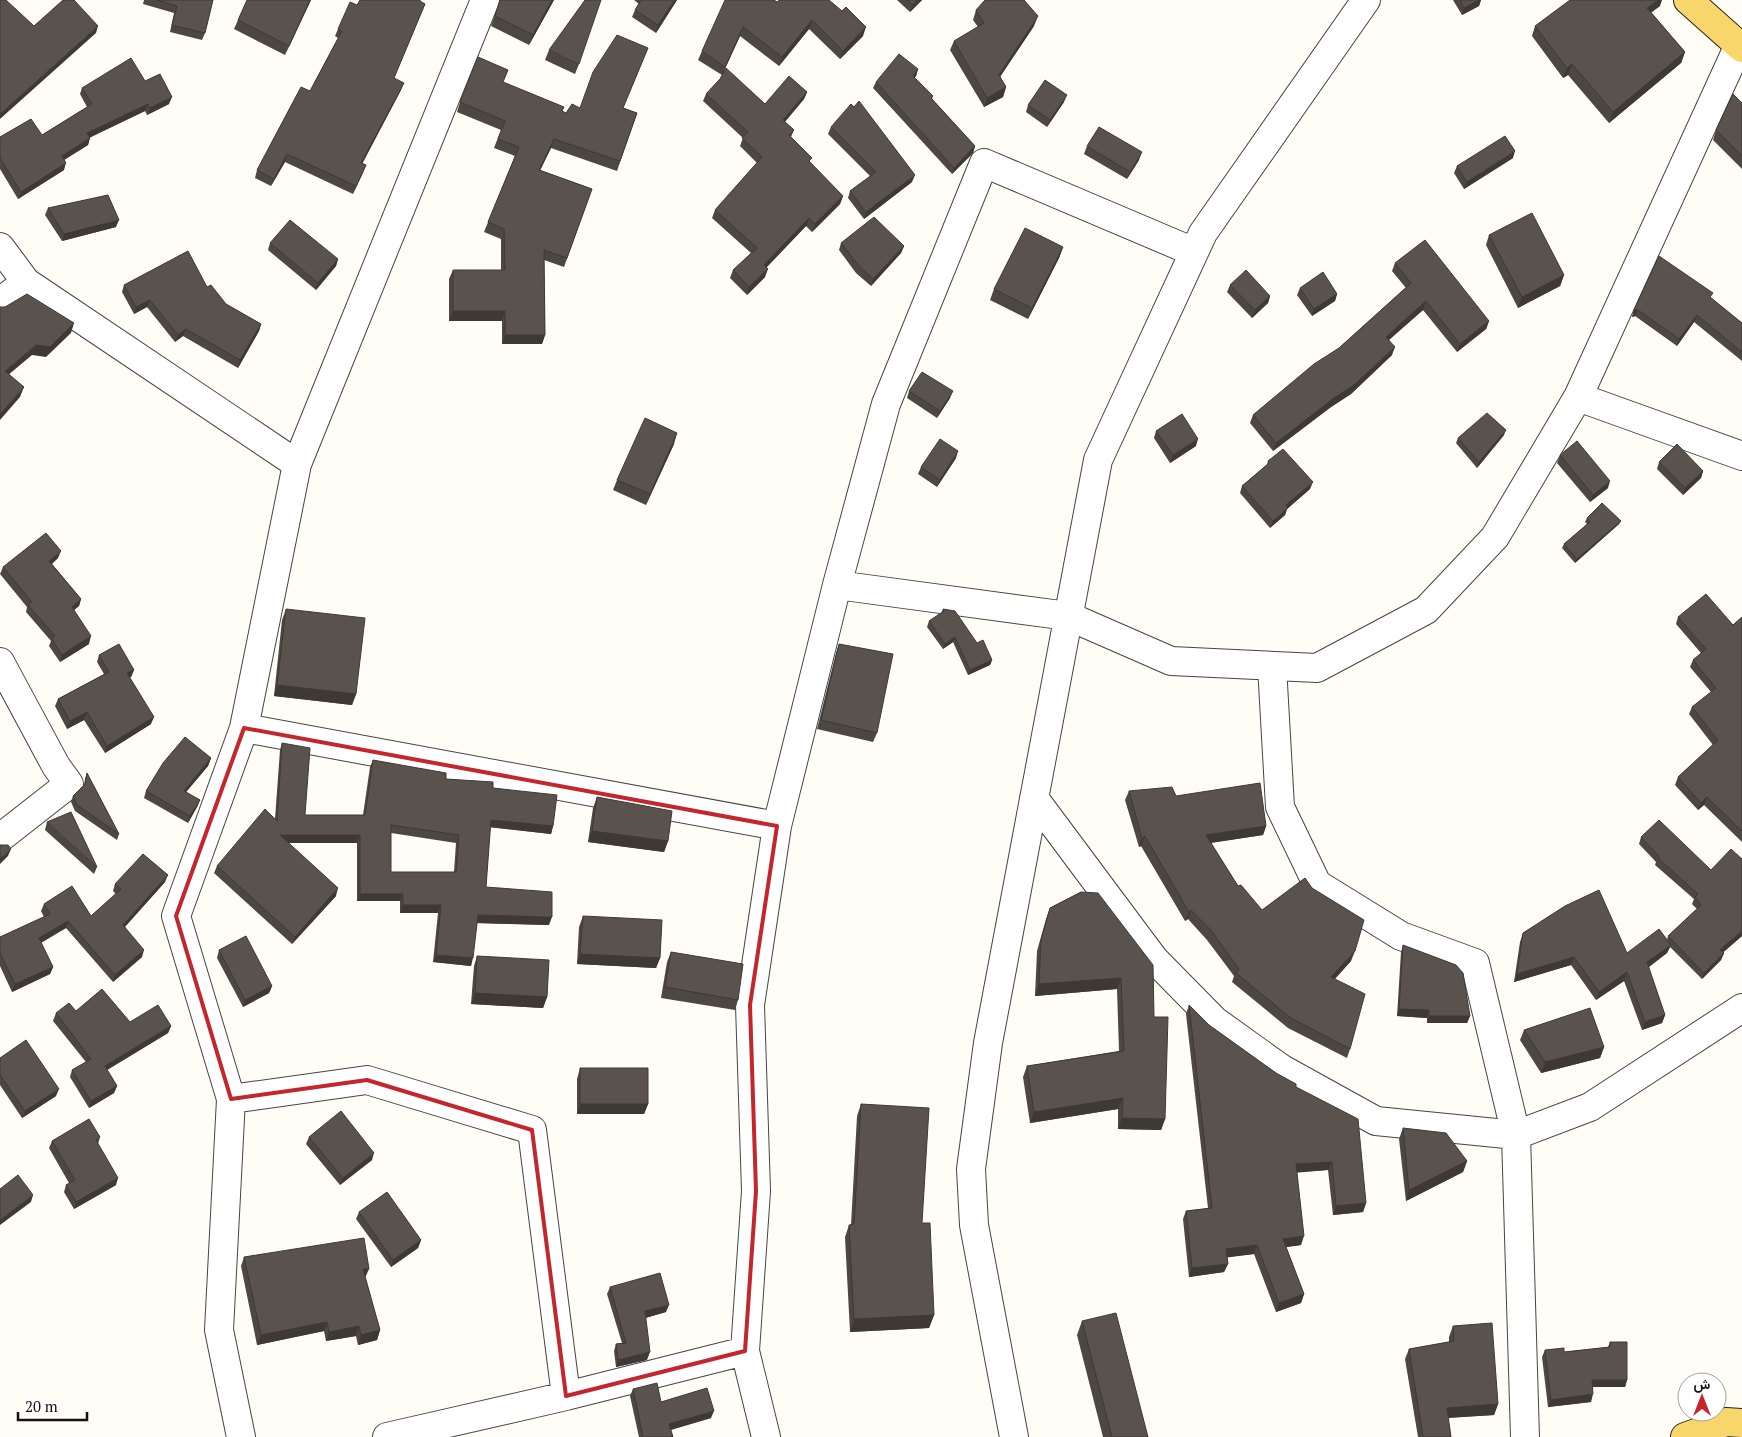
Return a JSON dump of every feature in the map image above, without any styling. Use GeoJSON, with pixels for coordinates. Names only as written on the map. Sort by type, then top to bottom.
{"type":"FeatureCollection","features":[{"type":"Feature","properties":{"kind":"main road"},"geometry":{"type":"LineString","coordinates":[[1688,0],[1740,46]]}},
{"type":"Feature","properties":{"kind":"main road"},"geometry":{"type":"LineString","coordinates":[[1685,1437],[1726,1422],[1742,1423]]}},
{"type":"Feature","properties":{"kind":"street"},"geometry":{"type":"LineString","coordinates":[[241,1437],[220,1330],[230,1099],[176,916],[244,728],[297,464],[485,0]]}},
{"type":"Feature","properties":{"kind":"street"},"geometry":{"type":"LineString","coordinates":[[1014,1437],[974,1225],[971,1169],[988,1043],[1098,460],[1203,233],[1366,0]]}},
{"type":"Feature","properties":{"kind":"street"},"geometry":{"type":"LineString","coordinates":[[837,586],[1068,616],[1171,661],[1317,668],[1426,610],[1495,537],[1578,397],[1740,46]]}},
{"type":"Feature","properties":{"kind":"street"},"geometry":{"type":"LineString","coordinates":[[766,1437],[745,1351],[756,1191],[750,1005],[777,826],[837,586],[886,404],[984,163],[1194,252]]}},
{"type":"Feature","properties":{"kind":"street"},"geometry":{"type":"LineString","coordinates":[[0,247],[26,282],[297,464]]}},
{"type":"Feature","properties":{"kind":"street"},"geometry":{"type":"LineString","coordinates":[[0,302],[26,282]]}},
{"type":"Feature","properties":{"kind":"street"},"geometry":{"type":"LineString","coordinates":[[1578,397],[1742,456]]}},
{"type":"Feature","properties":{"kind":"street"},"geometry":{"type":"LineString","coordinates":[[0,662],[56,766],[69,784],[0,838]]}},
{"type":"Feature","properties":{"kind":"street"},"geometry":{"type":"LineString","coordinates":[[1272,666],[1280,807],[1317,884],[1401,936],[1475,962],[1516,1135],[1525,1437]]}},
{"type":"Feature","properties":{"kind":"street"},"geometry":{"type":"LineString","coordinates":[[244,728],[777,826]]}},
{"type":"Feature","properties":{"kind":"street"},"geometry":{"type":"LineString","coordinates":[[1034,798],[1154,959],[1215,1021],[1282,1069],[1376,1121],[1516,1135],[1590,1107],[1742,1008]]}},
{"type":"Feature","properties":{"kind":"street"},"geometry":{"type":"LineString","coordinates":[[230,1099],[366,1080],[532,1130],[566,1396]]}},
{"type":"Feature","properties":{"kind":"street"},"geometry":{"type":"LineString","coordinates":[[387,1437],[566,1396],[745,1351]]}},
{"type":"Feature","properties":{"kind":"highlighted area"},"geometry":{"type":"Polygon","coordinates":[[[244,728],[777,826],[750,1005],[756,1191],[745,1351],[566,1396],[532,1130],[367,1080],[231,1099],[176,916],[244,728]]]}},
{"type":"Feature","properties":{"kind":"building"},"geometry":{"type":"Polygon","coordinates":[[[0,0],[6,0],[34,26],[63,0],[74,0],[98,26],[0,114],[0,0]]]}},
{"type":"Feature","properties":{"kind":"building"},"geometry":{"type":"Polygon","coordinates":[[[157,0],[213,0],[205,33],[172,25],[177,6],[157,0]]]}},
{"type":"Feature","properties":{"kind":"building"},"geometry":{"type":"Polygon","coordinates":[[[247,0],[310,0],[289,46],[238,20],[247,0]]]}},
{"type":"Feature","properties":{"kind":"building"},"geometry":{"type":"Polygon","coordinates":[[[360,0],[420,0],[425,4],[394,78],[404,83],[361,163],[366,165],[356,186],[287,154],[274,179],[257,170],[301,87],[310,91],[342,31],[338,29],[350,2],[357,5],[360,0]]]}},
{"type":"Feature","properties":{"kind":"building"},"geometry":{"type":"Polygon","coordinates":[[[500,0],[552,0],[533,35],[495,16],[500,0]]]}},
{"type":"Feature","properties":{"kind":"building"},"geometry":{"type":"Polygon","coordinates":[[[585,0],[601,0],[579,64],[549,50],[585,0]]]}},
{"type":"Feature","properties":{"kind":"building"},"geometry":{"type":"Polygon","coordinates":[[[641,0],[675,0],[658,25],[635,10],[641,0]]]}},
{"type":"Feature","properties":{"kind":"building"},"geometry":{"type":"Polygon","coordinates":[[[725,0],[773,0],[778,2],[779,0],[829,0],[842,11],[846,7],[866,27],[843,51],[812,20],[782,57],[743,27],[725,67],[702,51],[725,0]]]}},
{"type":"Feature","properties":{"kind":"building"},"geometry":{"type":"Polygon","coordinates":[[[907,0],[917,0],[913,5],[907,0]]]}},
{"type":"Feature","properties":{"kind":"building"},"geometry":{"type":"Polygon","coordinates":[[[985,0],[1024,0],[1038,16],[999,75],[1006,87],[987,98],[954,41],[984,23],[976,10],[985,0]]]}},
{"type":"Feature","properties":{"kind":"building"},"geometry":{"type":"Polygon","coordinates":[[[1460,0],[1479,0],[1464,8],[1460,0]]]}},
{"type":"Feature","properties":{"kind":"building"},"geometry":{"type":"Polygon","coordinates":[[[1570,0],[1658,0],[1647,8],[1685,52],[1613,112],[1572,64],[1567,68],[1535,26],[1570,0]]]}},
{"type":"Feature","properties":{"kind":"building"},"geometry":{"type":"Polygon","coordinates":[[[617,35],[648,48],[623,108],[637,113],[620,161],[554,139],[539,170],[592,189],[567,258],[544,250],[545,335],[505,335],[505,311],[453,311],[453,270],[505,270],[504,229],[488,222],[519,147],[498,139],[505,121],[460,102],[478,57],[508,70],[503,82],[564,107],[562,111],[566,113],[572,104],[580,108],[593,72],[617,35]]]}},
{"type":"Feature","properties":{"kind":"building"},"geometry":{"type":"Polygon","coordinates":[[[899,54],[918,69],[913,76],[933,96],[931,98],[975,146],[954,168],[876,82],[899,54]]]}},
{"type":"Feature","properties":{"kind":"building"},"geometry":{"type":"Polygon","coordinates":[[[131,58],[145,81],[160,74],[172,97],[150,108],[148,104],[87,133],[90,138],[62,156],[66,163],[21,192],[0,158],[0,137],[31,119],[42,135],[92,104],[82,88],[131,58]]]}},
{"type":"Feature","properties":{"kind":"building"},"geometry":{"type":"Polygon","coordinates":[[[726,68],[765,104],[789,76],[807,92],[783,120],[794,130],[789,135],[812,158],[809,161],[843,196],[815,224],[809,218],[764,265],[768,269],[749,287],[733,270],[757,248],[715,210],[762,157],[742,138],[748,132],[706,94],[720,79],[726,68]]]}},
{"type":"Feature","properties":{"kind":"building"},"geometry":{"type":"Polygon","coordinates":[[[1045,80],[1067,95],[1050,120],[1028,105],[1045,80]]]}},
{"type":"Feature","properties":{"kind":"building"},"geometry":{"type":"Polygon","coordinates":[[[1733,94],[1742,103],[1742,156],[1716,130],[1733,94]]]}},
{"type":"Feature","properties":{"kind":"building"},"geometry":{"type":"Polygon","coordinates":[[[859,101],[915,175],[866,212],[850,191],[876,172],[831,127],[851,104],[854,107],[859,101]]]}},
{"type":"Feature","properties":{"kind":"building"},"geometry":{"type":"Polygon","coordinates":[[[1099,127],[1142,152],[1130,172],[1087,146],[1099,127]]]}},
{"type":"Feature","properties":{"kind":"building"},"geometry":{"type":"Polygon","coordinates":[[[1505,136],[1515,151],[1467,182],[1457,166],[1505,136]]]}},
{"type":"Feature","properties":{"kind":"building"},"geometry":{"type":"Polygon","coordinates":[[[108,195],[119,220],[64,234],[48,208],[108,195]]]}},
{"type":"Feature","properties":{"kind":"building"},"geometry":{"type":"Polygon","coordinates":[[[1532,213],[1564,275],[1522,297],[1489,235],[1532,213]]]}},
{"type":"Feature","properties":{"kind":"building"},"geometry":{"type":"Polygon","coordinates":[[[874,217],[904,246],[873,279],[859,266],[841,243],[874,217]]]}},
{"type":"Feature","properties":{"kind":"building"},"geometry":{"type":"Polygon","coordinates":[[[290,220],[338,259],[318,283],[270,243],[290,220]]]}},
{"type":"Feature","properties":{"kind":"building"},"geometry":{"type":"Polygon","coordinates":[[[1025,228],[1063,247],[1032,308],[994,289],[1025,228]]]}},
{"type":"Feature","properties":{"kind":"building"},"geometry":{"type":"Polygon","coordinates":[[[1425,240],[1489,321],[1460,344],[1426,301],[1386,337],[1395,347],[1354,385],[1334,398],[1276,443],[1253,415],[1314,364],[1339,348],[1411,283],[1395,263],[1425,240]]]}},
{"type":"Feature","properties":{"kind":"building"},"geometry":{"type":"Polygon","coordinates":[[[188,251],[207,287],[211,285],[226,304],[261,324],[240,360],[186,329],[178,335],[150,300],[136,307],[124,285],[188,251]]]}},
{"type":"Feature","properties":{"kind":"building"},"geometry":{"type":"Polygon","coordinates":[[[1659,256],[1713,293],[1710,297],[1742,323],[1742,352],[1697,315],[1679,339],[1638,310],[1634,310],[1659,256]]]}},
{"type":"Feature","properties":{"kind":"building"},"geometry":{"type":"Polygon","coordinates":[[[1246,270],[1270,296],[1255,310],[1230,285],[1246,270]]]}},
{"type":"Feature","properties":{"kind":"building"},"geometry":{"type":"Polygon","coordinates":[[[1323,272],[1337,294],[1314,309],[1300,288],[1323,272]]]}},
{"type":"Feature","properties":{"kind":"building"},"geometry":{"type":"Polygon","coordinates":[[[27,294],[74,323],[50,347],[36,345],[5,371],[24,387],[0,414],[0,307],[5,307],[27,294]]]}},
{"type":"Feature","properties":{"kind":"building"},"geometry":{"type":"Polygon","coordinates":[[[922,372],[953,391],[940,411],[909,391],[922,372]]]}},
{"type":"Feature","properties":{"kind":"building"},"geometry":{"type":"Polygon","coordinates":[[[1487,413],[1506,430],[1479,462],[1458,438],[1487,413]]]}},
{"type":"Feature","properties":{"kind":"building"},"geometry":{"type":"Polygon","coordinates":[[[1182,414],[1198,439],[1173,455],[1156,431],[1182,414]]]}},
{"type":"Feature","properties":{"kind":"building"},"geometry":{"type":"Polygon","coordinates":[[[645,418],[677,433],[650,494],[617,480],[645,418]]]}},
{"type":"Feature","properties":{"kind":"building"},"geometry":{"type":"Polygon","coordinates":[[[940,439],[958,451],[940,480],[921,467],[940,439]]]}},
{"type":"Feature","properties":{"kind":"building"},"geometry":{"type":"Polygon","coordinates":[[[1577,441],[1610,481],[1593,495],[1560,455],[1577,441]]]}},
{"type":"Feature","properties":{"kind":"building"},"geometry":{"type":"Polygon","coordinates":[[[1677,444],[1703,471],[1685,488],[1659,462],[1677,444]]]}},
{"type":"Feature","properties":{"kind":"building"},"geometry":{"type":"Polygon","coordinates":[[[1283,449],[1313,482],[1286,505],[1288,508],[1273,521],[1242,486],[1283,449]]]}},
{"type":"Feature","properties":{"kind":"building"},"geometry":{"type":"Polygon","coordinates":[[[1602,503],[1621,521],[1577,559],[1564,544],[1590,522],[1587,518],[1602,503]]]}},
{"type":"Feature","properties":{"kind":"building"},"geometry":{"type":"Polygon","coordinates":[[[46,533],[61,551],[49,561],[81,599],[72,607],[91,636],[62,655],[52,639],[55,636],[28,605],[32,602],[3,567],[46,533]]]}},
{"type":"Feature","properties":{"kind":"building"},"geometry":{"type":"Polygon","coordinates":[[[1706,594],[1733,625],[1742,617],[1742,831],[1707,797],[1701,803],[1678,777],[1718,740],[1692,707],[1716,688],[1693,660],[1706,649],[1678,617],[1706,594]]]}},
{"type":"Feature","properties":{"kind":"building"},"geometry":{"type":"Polygon","coordinates":[[[286,609],[365,618],[356,694],[277,685],[286,609]]]}},
{"type":"Feature","properties":{"kind":"building"},"geometry":{"type":"Polygon","coordinates":[[[943,609],[955,611],[977,643],[983,640],[992,660],[970,670],[955,637],[945,644],[929,621],[944,611],[943,609]]]}},
{"type":"Feature","properties":{"kind":"building"},"geometry":{"type":"Polygon","coordinates":[[[119,644],[134,670],[127,673],[154,717],[107,746],[87,712],[70,721],[58,699],[109,672],[99,655],[119,644]]]}},
{"type":"Feature","properties":{"kind":"building"},"geometry":{"type":"Polygon","coordinates":[[[839,644],[893,654],[877,733],[821,720],[839,644]]]}},
{"type":"Feature","properties":{"kind":"building"},"geometry":{"type":"Polygon","coordinates":[[[185,737],[211,758],[184,791],[200,800],[190,816],[146,791],[163,763],[185,737]]]}},
{"type":"Feature","properties":{"kind":"building"},"geometry":{"type":"Polygon","coordinates":[[[282,743],[310,748],[305,815],[365,815],[373,760],[446,773],[446,779],[493,782],[493,788],[557,795],[553,826],[491,820],[486,887],[552,892],[552,917],[478,915],[473,958],[436,955],[441,905],[403,905],[403,894],[360,894],[360,835],[280,835],[338,888],[295,937],[217,866],[265,809],[277,821],[282,743]],[[391,825],[391,872],[456,872],[459,835],[391,825]]]}},
{"type":"Feature","properties":{"kind":"building"},"geometry":{"type":"Polygon","coordinates":[[[87,773],[119,834],[77,805],[73,796],[85,784],[87,773]]]}},
{"type":"Feature","properties":{"kind":"building"},"geometry":{"type":"Polygon","coordinates":[[[1260,783],[1266,826],[1206,835],[1238,886],[1241,885],[1262,910],[1305,878],[1312,888],[1364,920],[1355,951],[1331,977],[1365,994],[1350,1049],[1291,1018],[1236,973],[1239,969],[1211,930],[1191,910],[1189,912],[1145,836],[1142,838],[1129,791],[1172,787],[1176,796],[1260,783]]]}},
{"type":"Feature","properties":{"kind":"building"},"geometry":{"type":"Polygon","coordinates":[[[597,797],[672,811],[668,841],[592,831],[597,797]]]}},
{"type":"Feature","properties":{"kind":"building"},"geometry":{"type":"Polygon","coordinates":[[[71,812],[97,867],[47,822],[71,812]]]}},
{"type":"Feature","properties":{"kind":"building"},"geometry":{"type":"Polygon","coordinates":[[[1659,820],[1711,870],[1731,849],[1742,859],[1742,931],[1720,950],[1724,953],[1704,973],[1668,936],[1701,905],[1695,897],[1698,894],[1658,858],[1659,856],[1641,837],[1659,820]]]}},
{"type":"Feature","properties":{"kind":"building"},"geometry":{"type":"Polygon","coordinates":[[[0,845],[8,845],[11,849],[0,859],[0,845]]]}},
{"type":"Feature","properties":{"kind":"building"},"geometry":{"type":"Polygon","coordinates":[[[143,854],[168,875],[123,925],[144,950],[115,975],[68,921],[39,938],[53,967],[15,984],[0,953],[0,937],[50,914],[44,904],[72,886],[91,916],[121,889],[115,884],[143,854]]]}},
{"type":"Feature","properties":{"kind":"building"},"geometry":{"type":"Polygon","coordinates":[[[1599,890],[1627,953],[1659,929],[1671,945],[1647,962],[1665,1015],[1645,1022],[1627,972],[1599,992],[1574,957],[1517,974],[1523,933],[1565,906],[1599,890]]]}},
{"type":"Feature","properties":{"kind":"building"},"geometry":{"type":"Polygon","coordinates":[[[1081,892],[1098,893],[1153,965],[1154,1017],[1168,1017],[1165,1119],[1122,1118],[1123,1098],[1034,1112],[1027,1066],[1124,1051],[1121,978],[1039,984],[1041,940],[1050,908],[1081,892]]]}},
{"type":"Feature","properties":{"kind":"building"},"geometry":{"type":"Polygon","coordinates":[[[583,916],[662,920],[660,958],[580,954],[583,916]]]}},
{"type":"Feature","properties":{"kind":"building"},"geometry":{"type":"Polygon","coordinates":[[[246,936],[272,986],[245,1000],[219,950],[246,936]]]}},
{"type":"Feature","properties":{"kind":"building"},"geometry":{"type":"Polygon","coordinates":[[[1403,945],[1456,965],[1463,973],[1470,1016],[1429,1016],[1429,1010],[1399,1009],[1403,945]]]}},
{"type":"Feature","properties":{"kind":"building"},"geometry":{"type":"Polygon","coordinates":[[[671,952],[743,964],[738,1000],[665,987],[671,952]]]}},
{"type":"Feature","properties":{"kind":"building"},"geometry":{"type":"Polygon","coordinates":[[[477,956],[549,960],[547,997],[475,993],[477,956]]]}},
{"type":"Feature","properties":{"kind":"building"},"geometry":{"type":"Polygon","coordinates":[[[102,989],[130,1022],[158,1005],[171,1026],[105,1066],[117,1086],[91,1101],[72,1070],[91,1059],[56,1013],[69,1003],[76,1011],[102,989]]]}},
{"type":"Feature","properties":{"kind":"building"},"geometry":{"type":"Polygon","coordinates":[[[1189,1005],[1209,1025],[1276,1073],[1296,1084],[1296,1087],[1358,1119],[1366,1203],[1336,1206],[1332,1162],[1296,1164],[1304,1236],[1283,1239],[1304,1294],[1279,1303],[1257,1245],[1226,1249],[1228,1264],[1192,1268],[1186,1211],[1212,1208],[1189,1005]]]}},
{"type":"Feature","properties":{"kind":"building"},"geometry":{"type":"Polygon","coordinates":[[[1590,1008],[1604,1047],[1545,1062],[1524,1030],[1590,1008]]]}},
{"type":"Feature","properties":{"kind":"building"},"geometry":{"type":"Polygon","coordinates":[[[26,1040],[59,1089],[25,1111],[0,1075],[0,1058],[26,1040]]]}},
{"type":"Feature","properties":{"kind":"building"},"geometry":{"type":"Polygon","coordinates":[[[580,1068],[648,1068],[648,1104],[580,1104],[580,1068]]]}},
{"type":"Feature","properties":{"kind":"building"},"geometry":{"type":"Polygon","coordinates":[[[861,1104],[929,1108],[922,1223],[930,1223],[934,1315],[854,1319],[849,1225],[854,1224],[861,1104]]]}},
{"type":"Feature","properties":{"kind":"building"},"geometry":{"type":"Polygon","coordinates":[[[341,1111],[374,1153],[343,1178],[309,1137],[341,1111]]]}},
{"type":"Feature","properties":{"kind":"building"},"geometry":{"type":"Polygon","coordinates":[[[89,1119],[100,1137],[96,1140],[118,1178],[76,1202],[66,1185],[75,1180],[52,1141],[89,1119]]]}},
{"type":"Feature","properties":{"kind":"building"},"geometry":{"type":"Polygon","coordinates":[[[1403,1128],[1446,1133],[1467,1161],[1409,1190],[1403,1128]]]}},
{"type":"Feature","properties":{"kind":"building"},"geometry":{"type":"Polygon","coordinates":[[[18,1175],[33,1195],[0,1220],[0,1189],[18,1175]]]}},
{"type":"Feature","properties":{"kind":"building"},"geometry":{"type":"Polygon","coordinates":[[[387,1192],[421,1240],[393,1260],[359,1212],[387,1192]]]}},
{"type":"Feature","properties":{"kind":"building"},"geometry":{"type":"Polygon","coordinates":[[[364,1238],[369,1269],[363,1269],[380,1330],[361,1335],[359,1326],[329,1332],[327,1322],[261,1335],[244,1257],[364,1238]]]}},
{"type":"Feature","properties":{"kind":"building"},"geometry":{"type":"Polygon","coordinates":[[[660,1273],[669,1305],[645,1311],[650,1352],[618,1360],[616,1344],[626,1343],[610,1287],[660,1273]]]}},
{"type":"Feature","properties":{"kind":"building"},"geometry":{"type":"Polygon","coordinates":[[[1116,1313],[1148,1437],[1112,1437],[1082,1321],[1116,1313]]]}},
{"type":"Feature","properties":{"kind":"building"},"geometry":{"type":"Polygon","coordinates":[[[1492,1323],[1498,1404],[1447,1408],[1451,1437],[1423,1437],[1409,1349],[1454,1341],[1453,1326],[1492,1323]]]}},
{"type":"Feature","properties":{"kind":"building"},"geometry":{"type":"Polygon","coordinates":[[[1610,1342],[1627,1342],[1627,1380],[1592,1380],[1593,1394],[1551,1400],[1545,1350],[1564,1348],[1564,1352],[1610,1347],[1610,1342]]]}},
{"type":"Feature","properties":{"kind":"building"},"geometry":{"type":"Polygon","coordinates":[[[657,1383],[661,1402],[707,1388],[714,1411],[669,1424],[673,1437],[643,1437],[633,1389],[657,1383]]]}}]}
